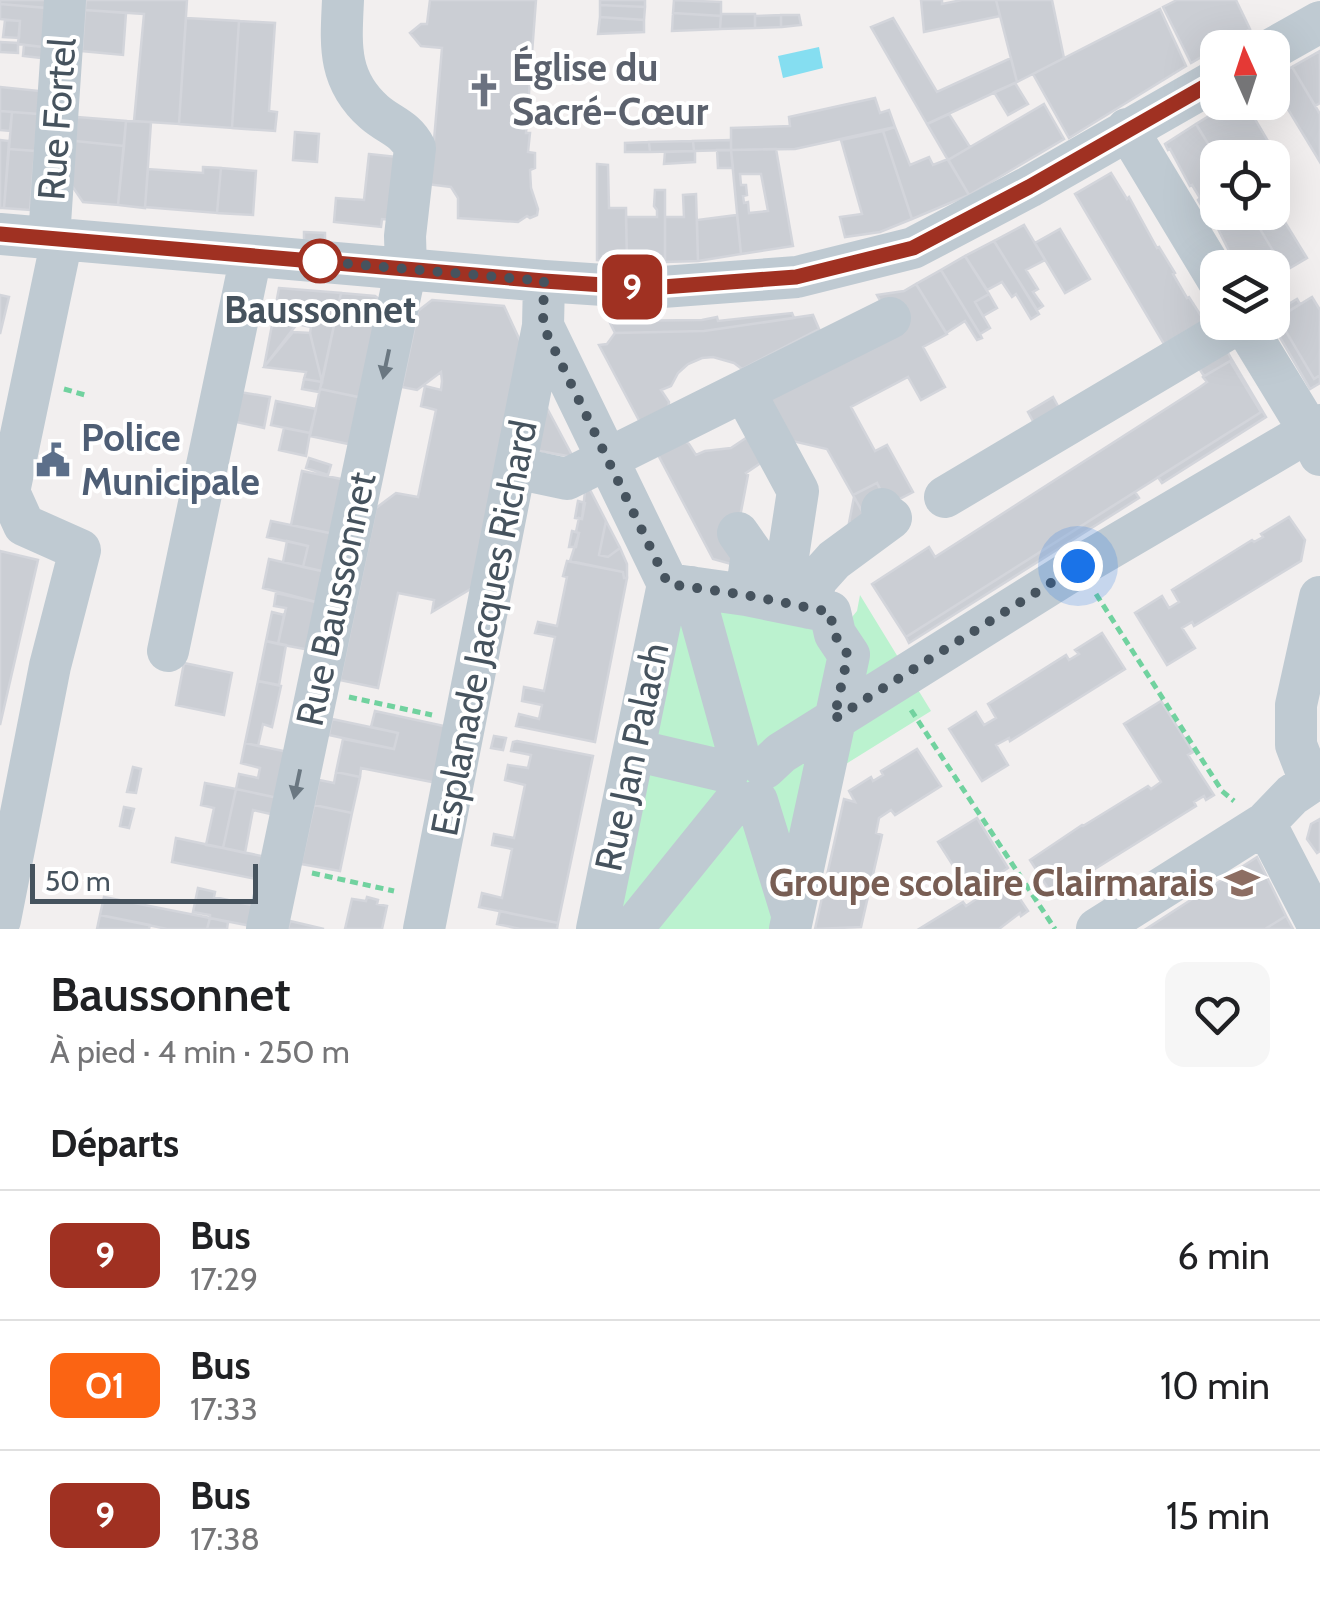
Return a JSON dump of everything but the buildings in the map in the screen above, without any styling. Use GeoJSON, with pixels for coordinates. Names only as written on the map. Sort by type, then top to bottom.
{"type":"FeatureCollection","features":[{"type":"Feature","properties":{"kind":"street","name":"Rue Fortel"},"geometry":{"type":"LineString","coordinates":[[0,920],[50,666],[80,550],[24,525],[9,492],[55,238],[65,0]]}},
{"type":"Feature","properties":{"kind":"street","name":"Rue Baussonnet"},"geometry":{"type":"LineString","coordinates":[[266,929],[406,268],[405,236],[415,148],[409,136],[374,112],[355,90],[340,50],[342,0]]}},
{"type":"Feature","properties":{"kind":"street"},"geometry":{"type":"LineString","coordinates":[[1290,39],[1320,22]]}},
{"type":"Feature","properties":{"kind":"street"},"geometry":{"type":"LineString","coordinates":[[0,234],[649,288],[796,277],[913,248],[1200,89]]}},
{"type":"Feature","properties":{"kind":"street"},"geometry":{"type":"LineString","coordinates":[[1127,130],[1200,250]]}},
{"type":"Feature","properties":{"kind":"street"},"geometry":{"type":"LineString","coordinates":[[168,651],[251,256]]}},
{"type":"Feature","properties":{"kind":"street"},"geometry":{"type":"LineString","coordinates":[[544,281],[543,326],[607,459],[680,586],[791,922]]}},
{"type":"Feature","properties":{"kind":"street"},"geometry":{"type":"LineString","coordinates":[[515,468],[567,478],[890,318]]}},
{"type":"Feature","properties":{"kind":"street","name":"Esplanade Jacques Richard"},"geometry":{"type":"LineString","coordinates":[[428,914],[543,326]]}},
{"type":"Feature","properties":{"kind":"street"},"geometry":{"type":"LineString","coordinates":[[945,497],[1211,340]]}},
{"type":"Feature","properties":{"kind":"street"},"geometry":{"type":"LineString","coordinates":[[632,929],[745,780],[781,753],[1078,566],[1317,437],[1254,340]]}},
{"type":"Feature","properties":{"kind":"street"},"geometry":{"type":"LineString","coordinates":[[744,391],[798,491],[803,602]]}},
{"type":"Feature","properties":{"kind":"street"},"geometry":{"type":"LineString","coordinates":[[803,602],[834,560],[891,518],[882,509]]}},
{"type":"Feature","properties":{"kind":"street"},"geometry":{"type":"LineString","coordinates":[[738,533],[752,553],[834,634],[848,655],[791,922]]}},
{"type":"Feature","properties":{"kind":"street"},"geometry":{"type":"LineString","coordinates":[[680,586],[803,602]]}},
{"type":"Feature","properties":{"kind":"street","name":"Rue Jan Palach"},"geometry":{"type":"LineString","coordinates":[[596,929],[634,750],[680,586]]}},
{"type":"Feature","properties":{"kind":"street"},"geometry":{"type":"LineString","coordinates":[[1097,929],[1265,823],[1292,795],[1315,779],[1296,746],[1296,705],[1320,597]]}},
{"type":"Feature","properties":{"kind":"street"},"geometry":{"type":"LineString","coordinates":[[634,750],[745,780]]}},
{"type":"Feature","properties":{"kind":"street"},"geometry":{"type":"LineString","coordinates":[[1265,823],[1320,929]]}},
{"type":"Feature","properties":{"kind":"path"},"geometry":{"type":"LineString","coordinates":[[1078,566],[1222,791],[1265,823]]}},
{"type":"Feature","properties":{"kind":"path"},"geometry":{"type":"LineString","coordinates":[[891,684],[1055,929]]}},
{"type":"Feature","properties":{"kind":"path"},"geometry":{"type":"LineString","coordinates":[[317,690],[465,722]]}},
{"type":"Feature","properties":{"kind":"path"},"geometry":{"type":"LineString","coordinates":[[280,866],[428,914]]}},
{"type":"Feature","properties":{"kind":"green space"},"geometry":{"type":"Polygon","coordinates":[[[860,595],[931,711],[817,782],[782,929],[612,929],[678,608],[848,622],[857,611],[860,595]]]}},
{"type":"Feature","properties":{"kind":"water"},"geometry":{"type":"Polygon","coordinates":[[[819,47],[823,68],[783,78],[778,56],[819,47]]]}},
{"type":"Feature","properties":{"kind":"bus line","name":"9"},"geometry":{"type":"LineString","coordinates":[[0,234],[649,288],[796,277],[913,248],[1200,89]]}},
{"type":"Feature","properties":{"kind":"place","name":"Église du Sacré-Cœur"},"geometry":{"type":"Point","coordinates":[484,90]}},
{"type":"Feature","properties":{"kind":"place","name":"Baussonnet"},"geometry":{"type":"Point","coordinates":[320,261]}},
{"type":"Feature","properties":{"kind":"place","name":"Police Municipale"},"geometry":{"type":"Point","coordinates":[53,460]}},
{"type":"Feature","properties":{"kind":"place","name":"Groupe scolaire Clairmarais"},"geometry":{"type":"Point","coordinates":[1242,883]}},
{"type":"Feature","properties":{"kind":"route"},"geometry":{"type":"LineString","coordinates":[[320,261],[316,261],[544,281],[543,326],[668,584],[830,612],[834,634],[848,655],[834,719],[1078,566]]}}]}
